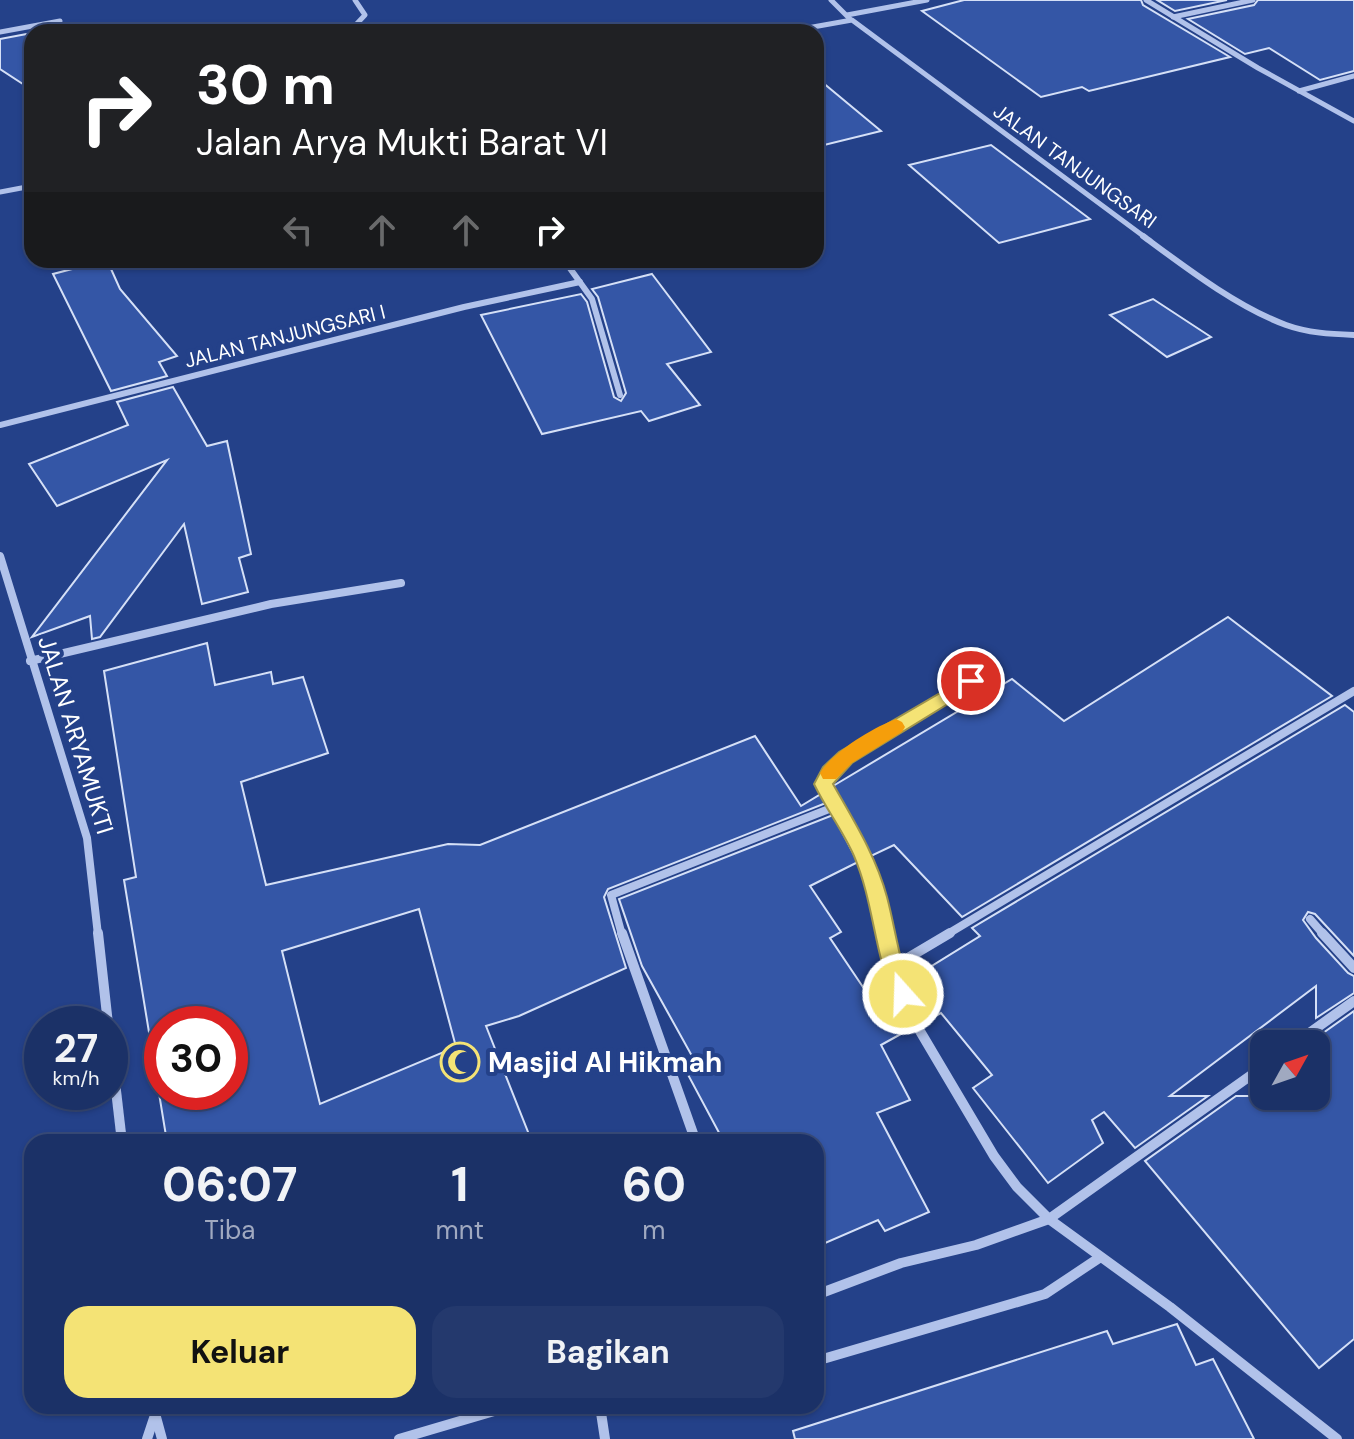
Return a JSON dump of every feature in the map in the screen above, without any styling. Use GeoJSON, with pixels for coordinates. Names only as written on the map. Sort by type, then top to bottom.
{"type":"FeatureCollection","features":[{"type":"Feature","properties":{"kind":"street"},"geometry":{"type":"LineString","coordinates":[[355,0],[365,15],[357,24]]}},
{"type":"Feature","properties":{"kind":"street","name":"JALAN TANJUNGSARI"},"geometry":{"type":"LineString","coordinates":[[831,0],[850,18],[1191,270],[1286,325],[1319,333],[1354,335]]}},
{"type":"Feature","properties":{"kind":"street"},"geometry":{"type":"LineString","coordinates":[[822,24],[927,0]]}},
{"type":"Feature","properties":{"kind":"street"},"geometry":{"type":"LineString","coordinates":[[1146,0],[1354,121]]}},
{"type":"Feature","properties":{"kind":"street"},"geometry":{"type":"LineString","coordinates":[[1172,17],[1253,0]]}},
{"type":"Feature","properties":{"kind":"street"},"geometry":{"type":"LineString","coordinates":[[44,24],[60,21]]}},
{"type":"Feature","properties":{"kind":"street"},"geometry":{"type":"LineString","coordinates":[[0,32],[24,28]]}},
{"type":"Feature","properties":{"kind":"street"},"geometry":{"type":"LineString","coordinates":[[1299,91],[1354,76]]}},
{"type":"Feature","properties":{"kind":"street"},"geometry":{"type":"LineString","coordinates":[[0,192],[24,188]]}},
{"type":"Feature","properties":{"kind":"street"},"geometry":{"type":"LineString","coordinates":[[570,268],[592,299],[620,395]]}},
{"type":"Feature","properties":{"kind":"street","name":"JALAN TANJUNGSARI I"},"geometry":{"type":"LineString","coordinates":[[0,425],[464,307],[580,282]]}},
{"type":"Feature","properties":{"kind":"street","name":"JALAN ARYAMUKTI"},"geometry":{"type":"LineString","coordinates":[[0,556],[87,838],[106,1006]]}},
{"type":"Feature","properties":{"kind":"street"},"geometry":{"type":"LineString","coordinates":[[30,661],[271,604],[401,583]]}},
{"type":"Feature","properties":{"kind":"street"},"geometry":{"type":"LineString","coordinates":[[971,681],[845,757],[824,784],[834,807],[863,854],[877,897],[891,968],[914,1021],[994,1156],[1017,1187],[1049,1219],[1170,1307],[1337,1439]]}},
{"type":"Feature","properties":{"kind":"street"},"geometry":{"type":"LineString","coordinates":[[891,968],[1354,691]]}},
{"type":"Feature","properties":{"kind":"street"},"geometry":{"type":"LineString","coordinates":[[693,1134],[632,968],[611,895],[834,807]]}},
{"type":"Feature","properties":{"kind":"street"},"geometry":{"type":"LineString","coordinates":[[1310,919],[1354,968]]}},
{"type":"Feature","properties":{"kind":"street"},"geometry":{"type":"LineString","coordinates":[[1314,1030],[1354,1001]]}},
{"type":"Feature","properties":{"kind":"street"},"geometry":{"type":"LineString","coordinates":[[824,1292],[901,1263],[976,1245],[1049,1219],[1250,1076]]}},
{"type":"Feature","properties":{"kind":"street"},"geometry":{"type":"LineString","coordinates":[[118,1110],[121,1134]]}},
{"type":"Feature","properties":{"kind":"street"},"geometry":{"type":"LineString","coordinates":[[824,1359],[1045,1294],[1099,1258]]}},
{"type":"Feature","properties":{"kind":"street"},"geometry":{"type":"LineString","coordinates":[[147,1439],[153,1414]]}},
{"type":"Feature","properties":{"kind":"street"},"geometry":{"type":"LineString","coordinates":[[154,1414],[162,1439]]}},
{"type":"Feature","properties":{"kind":"street"},"geometry":{"type":"LineString","coordinates":[[399,1439],[484,1414]]}},
{"type":"Feature","properties":{"kind":"street"},"geometry":{"type":"LineString","coordinates":[[601,1414],[605,1439]]}},
{"type":"Feature","properties":{"kind":"building"},"geometry":{"type":"Polygon","coordinates":[[[964,0],[1141,0],[1143,5],[1230,57],[1089,91],[1082,87],[1041,97],[922,11],[964,0]]]}},
{"type":"Feature","properties":{"kind":"building"},"geometry":{"type":"Polygon","coordinates":[[[1157,0],[1227,0],[1175,11],[1157,0]]]}},
{"type":"Feature","properties":{"kind":"building"},"geometry":{"type":"Polygon","coordinates":[[[1258,0],[1354,0],[1354,71],[1320,80],[1269,48],[1245,54],[1188,19],[1254,5],[1258,0]]]}},
{"type":"Feature","properties":{"kind":"building"},"geometry":{"type":"Polygon","coordinates":[[[24,34],[24,85],[0,69],[0,39],[24,34]]]}},
{"type":"Feature","properties":{"kind":"building"},"geometry":{"type":"Polygon","coordinates":[[[824,84],[881,131],[824,145],[824,84]]]}},
{"type":"Feature","properties":{"kind":"building"},"geometry":{"type":"Polygon","coordinates":[[[991,145],[1090,219],[999,243],[909,165],[991,145]]]}},
{"type":"Feature","properties":{"kind":"building"},"geometry":{"type":"Polygon","coordinates":[[[76,268],[111,268],[120,289],[177,356],[159,362],[167,376],[111,391],[53,274],[76,268]]]}},
{"type":"Feature","properties":{"kind":"building"},"geometry":{"type":"Polygon","coordinates":[[[652,274],[711,352],[667,364],[700,405],[649,421],[641,411],[542,434],[481,315],[581,294],[587,302],[614,397],[621,401],[626,393],[598,297],[592,289],[652,274]]]}},
{"type":"Feature","properties":{"kind":"building"},"geometry":{"type":"Polygon","coordinates":[[[1153,299],[1211,337],[1167,357],[1110,315],[1153,299]]]}},
{"type":"Feature","properties":{"kind":"building"},"geometry":{"type":"Polygon","coordinates":[[[173,387],[207,446],[227,441],[251,554],[239,558],[248,592],[202,604],[184,524],[100,637],[92,639],[90,616],[32,637],[167,460],[57,506],[29,464],[128,425],[117,402],[173,387]]]}},
{"type":"Feature","properties":{"kind":"building"},"geometry":{"type":"Polygon","coordinates":[[[1228,617],[1332,696],[962,917],[894,845],[871,856],[833,786],[1012,679],[1064,721],[1228,617]]]}},
{"type":"Feature","properties":{"kind":"building"},"geometry":{"type":"Polygon","coordinates":[[[207,643],[215,685],[271,672],[273,684],[303,677],[328,753],[241,782],[266,885],[448,844],[480,845],[755,736],[801,806],[821,794],[826,803],[608,889],[604,897],[626,968],[519,1016],[486,1026],[529,1134],[166,1134],[162,1110],[248,1110],[248,1006],[145,1006],[124,880],[136,877],[104,671],[207,643]],[[419,909],[282,951],[320,1104],[456,1047],[419,909]]]}},
{"type":"Feature","properties":{"kind":"building"},"geometry":{"type":"Polygon","coordinates":[[[1345,705],[1354,712],[1354,956],[1315,914],[1308,912],[1303,920],[1316,938],[1354,976],[1354,993],[1316,1018],[1316,986],[1258,1030],[1250,1030],[1250,1036],[1170,1096],[1208,1096],[1135,1148],[1104,1112],[1092,1120],[1103,1143],[1048,1183],[973,1088],[992,1075],[941,1013],[924,1022],[906,982],[980,936],[972,928],[1345,705]]]}},
{"type":"Feature","properties":{"kind":"building"},"geometry":{"type":"Polygon","coordinates":[[[833,815],[858,862],[810,886],[841,932],[830,938],[873,1002],[892,990],[910,1029],[881,1045],[910,1100],[877,1113],[929,1212],[885,1231],[878,1220],[824,1244],[824,1134],[720,1134],[686,1071],[697,1065],[642,966],[619,899],[833,815]]]}},
{"type":"Feature","properties":{"kind":"building"},"geometry":{"type":"Polygon","coordinates":[[[1354,1011],[1354,1339],[1319,1368],[1145,1161],[1236,1096],[1250,1096],[1250,1110],[1330,1110],[1330,1030],[1327,1030],[1354,1011]]]}},
{"type":"Feature","properties":{"kind":"building"},"geometry":{"type":"Polygon","coordinates":[[[1177,1324],[1196,1365],[1213,1359],[1254,1439],[795,1439],[793,1431],[1107,1331],[1113,1344],[1177,1324]]]}},
{"type":"Feature","properties":{"kind":"slow traffic"},"geometry":{"type":"LineString","coordinates":[[829,773],[845,757],[896,727]]}},
{"type":"Feature","properties":{"kind":"place","name":"Masjid Al Hikmah"},"geometry":{"type":"Point","coordinates":[460,1062]}},
{"type":"Feature","properties":{"kind":"route"},"geometry":{"type":"LineString","coordinates":[[903,994],[891,968],[877,897],[863,854],[834,807],[824,784],[845,757],[971,681]]}}]}
